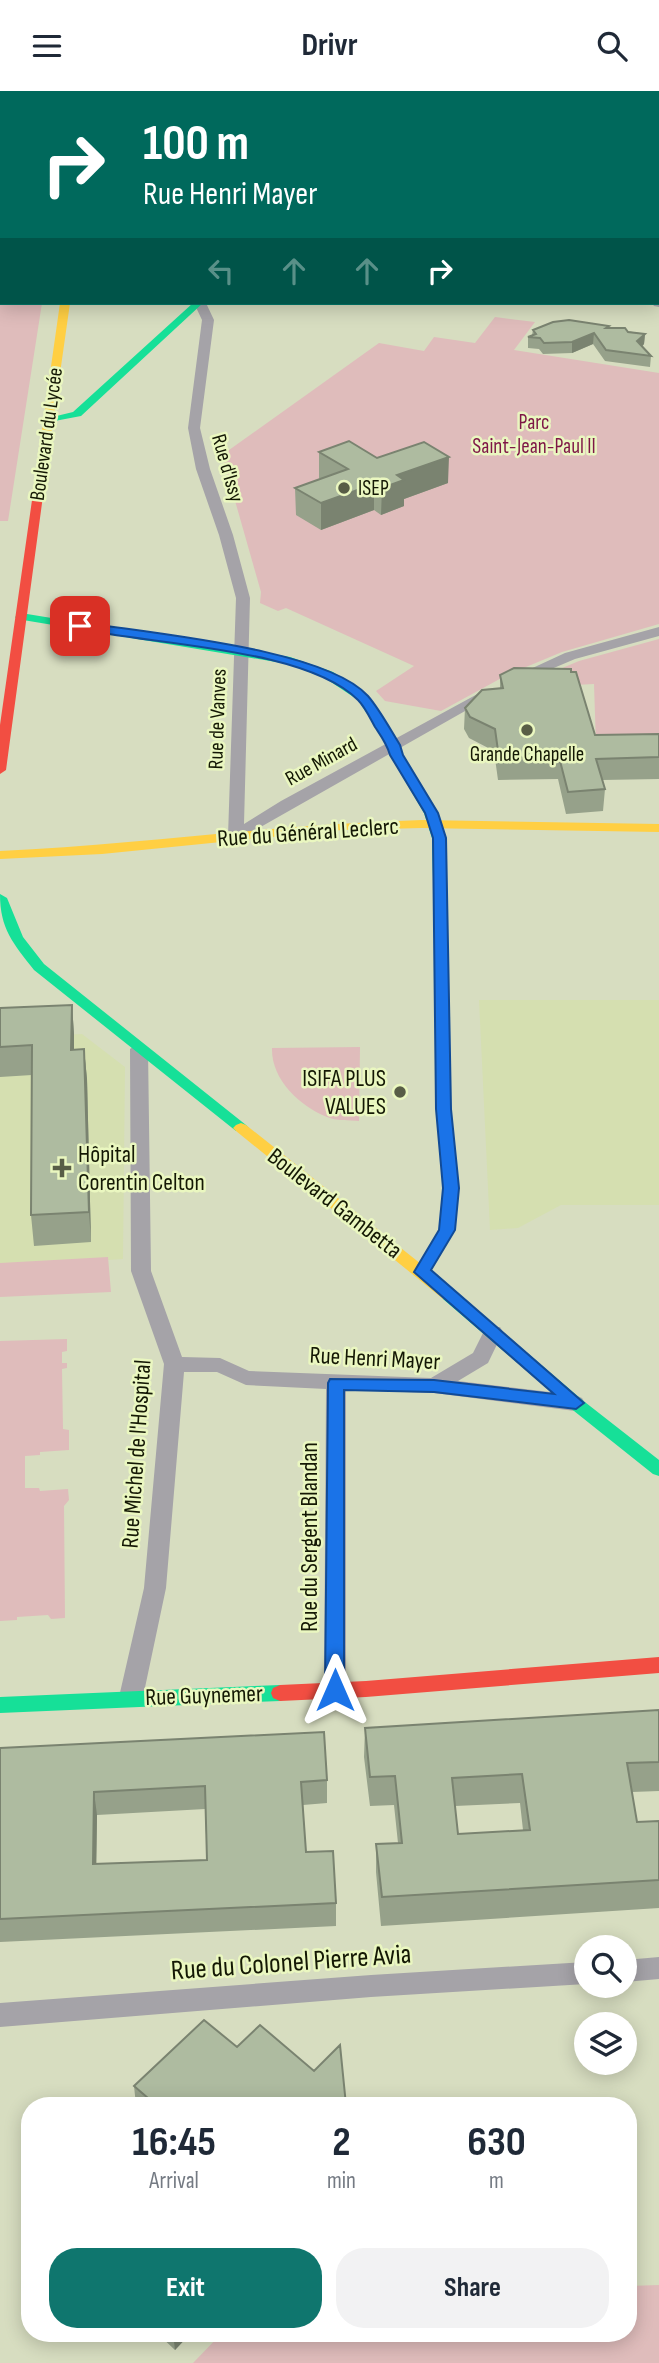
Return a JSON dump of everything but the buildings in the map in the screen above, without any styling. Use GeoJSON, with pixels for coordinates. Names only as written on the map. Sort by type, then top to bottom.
{"type":"FeatureCollection","features":[{"type":"Feature","properties":{"kind":"main road","name":"Boulevard du Lycée"},"geometry":{"type":"LineString","coordinates":[[0,771],[65,305]]}},
{"type":"Feature","properties":{"kind":"main road"},"geometry":{"type":"LineString","coordinates":[[48,421],[77,414],[197,305]]}},
{"type":"Feature","properties":{"kind":"main road"},"geometry":{"type":"LineString","coordinates":[[21,617],[290,661],[329,675],[362,697],[394,745],[396,755],[437,825],[439,838],[444,1109],[451,1188],[447,1230],[422,1272]]}},
{"type":"Feature","properties":{"kind":"main road","name":"Rue du Général Leclerc"},"geometry":{"type":"LineString","coordinates":[[0,855],[102,851],[342,826],[659,828]]}},
{"type":"Feature","properties":{"kind":"main road","name":"Boulevard Gambetta"},"geometry":{"type":"LineString","coordinates":[[0,898],[16,938],[39,967],[422,1272],[576,1403],[659,1469]]}},
{"type":"Feature","properties":{"kind":"main road","name":"Rue Guynemer"},"geometry":{"type":"LineString","coordinates":[[0,1705],[131,1697],[335,1690],[659,1665]]}},
{"type":"Feature","properties":{"kind":"street","name":"Rue d'Issy"},"geometry":{"type":"LineString","coordinates":[[200,305],[208,320],[194,428],[203,469],[233,562]]}},
{"type":"Feature","properties":{"kind":"street","name":"Rue de Vanves"},"geometry":{"type":"LineString","coordinates":[[233,562],[243,598],[236,836]]}},
{"type":"Feature","properties":{"kind":"street","name":"Rue Minard"},"geometry":{"type":"LineString","coordinates":[[236,836],[287,804],[527,675],[570,656],[659,631]]}},
{"type":"Feature","properties":{"kind":"street","name":"Rue Michel de l'Hospital"},"geometry":{"type":"LineString","coordinates":[[131,1697],[155,1588],[174,1364],[141,1271],[139,1049]]}},
{"type":"Feature","properties":{"kind":"street"},"geometry":{"type":"LineString","coordinates":[[434,1386],[481,1358],[492,1332]]}},
{"type":"Feature","properties":{"kind":"street","name":"Rue Henri Mayer"},"geometry":{"type":"LineString","coordinates":[[174,1364],[220,1365],[246,1377],[434,1386],[576,1403]]}},
{"type":"Feature","properties":{"kind":"street","name":"Rue du Sergent Blandan"},"geometry":{"type":"LineString","coordinates":[[335,1690],[336,1383]]}},
{"type":"Feature","properties":{"kind":"street"},"geometry":{"type":"LineString","coordinates":[[637,1970],[659,1969]]}},
{"type":"Feature","properties":{"kind":"street","name":"Rue du Colonel Pierre Avia"},"geometry":{"type":"LineString","coordinates":[[0,2015],[371,1986],[574,1974]]}},
{"type":"Feature","properties":{"kind":"shaded area"},"geometry":{"type":"Polygon","coordinates":[[[479,1000],[659,1000],[659,1205],[561,1205],[518,1228],[490,1230],[479,1000]]]}},
{"type":"Feature","properties":{"kind":"shaded area","name":"Hôpital Corentin Celton"},"geometry":{"type":"Polygon","coordinates":[[[82,1034],[125,1067],[123,1259],[0,1267],[0,1038],[82,1034]]]}},
{"type":"Feature","properties":{"kind":"green space"},"geometry":{"type":"Polygon","coordinates":[[[0,305],[42,305],[8,521],[0,521],[0,305]]]}},
{"type":"Feature","properties":{"kind":"green space","name":"Parc Saint-Jean-Paul II"},"geometry":{"type":"Polygon","coordinates":[[[495,317],[535,322],[514,350],[659,373],[659,624],[562,652],[507,675],[441,711],[385,701],[376,691],[414,666],[286,608],[278,611],[260,603],[261,592],[222,455],[379,343],[424,351],[434,337],[475,343],[495,317]]]}},
{"type":"Feature","properties":{"kind":"green space"},"geometry":{"type":"Polygon","coordinates":[[[659,639],[659,756],[596,745],[594,684],[524,684],[579,661],[659,639]]]}},
{"type":"Feature","properties":{"kind":"green space"},"geometry":{"type":"Polygon","coordinates":[[[360,1047],[359,1121],[327,1117],[297,1099],[276,1070],[272,1048],[360,1047]]]}},
{"type":"Feature","properties":{"kind":"green space"},"geometry":{"type":"Polygon","coordinates":[[[108,1257],[111,1292],[0,1297],[0,1263],[108,1257]]]}},
{"type":"Feature","properties":{"kind":"green space"},"geometry":{"type":"Polygon","coordinates":[[[67,1339],[67,1351],[62,1352],[62,1363],[67,1363],[67,1368],[62,1369],[63,1429],[69,1430],[69,1450],[25,1456],[25,1488],[39,1488],[40,1491],[68,1489],[69,1500],[64,1506],[65,1618],[51,1619],[48,1615],[0,1621],[0,1341],[67,1339]]]}},
{"type":"Feature","properties":{"kind":"green space"},"geometry":{"type":"Polygon","coordinates":[[[659,2285],[659,2363],[193,2363],[213,2342],[637,2342],[637,2286],[659,2285]]]}},
{"type":"Feature","properties":{"kind":"traffic: fast"},"geometry":{"type":"LineString","coordinates":[[48,421],[77,414],[196,305]]}},
{"type":"Feature","properties":{"kind":"traffic: fast"},"geometry":{"type":"LineString","coordinates":[[21,617],[290,661],[329,675],[362,697],[394,745],[396,755],[431,813],[439,838],[440,877]]}},
{"type":"Feature","properties":{"kind":"traffic: fast"},"geometry":{"type":"LineString","coordinates":[[0,898],[16,938],[39,967],[241,1128]]}},
{"type":"Feature","properties":{"kind":"traffic: fast"},"geometry":{"type":"LineString","coordinates":[[449,1295],[575,1403],[659,1469]]}},
{"type":"Feature","properties":{"kind":"traffic: fast"},"geometry":{"type":"LineString","coordinates":[[0,1705],[280,1693]]}},
{"type":"Feature","properties":{"kind":"traffic: slow"},"geometry":{"type":"LineString","coordinates":[[45,444],[65,305]]}},
{"type":"Feature","properties":{"kind":"traffic: slow"},"geometry":{"type":"LineString","coordinates":[[0,855],[102,850],[342,826],[422,824],[659,828]]}},
{"type":"Feature","properties":{"kind":"traffic: slow"},"geometry":{"type":"LineString","coordinates":[[440,877],[447,1145]]}},
{"type":"Feature","properties":{"kind":"traffic: slow"},"geometry":{"type":"LineString","coordinates":[[241,1128],[449,1295]]}},
{"type":"Feature","properties":{"kind":"traffic: jam"},"geometry":{"type":"LineString","coordinates":[[0,770],[45,444]]}},
{"type":"Feature","properties":{"kind":"traffic: jam"},"geometry":{"type":"LineString","coordinates":[[422,1272],[447,1230],[451,1188],[447,1145]]}},
{"type":"Feature","properties":{"kind":"traffic: jam"},"geometry":{"type":"LineString","coordinates":[[280,1693],[366,1689],[659,1665]]}},
{"type":"Feature","properties":{"kind":"place","name":"ISEP"},"geometry":{"type":"Point","coordinates":[344,488]}},
{"type":"Feature","properties":{"kind":"place","name":"Grande Chapelle"},"geometry":{"type":"Point","coordinates":[527,730]}},
{"type":"Feature","properties":{"kind":"place","name":"ISIFA PLUS VALUES"},"geometry":{"type":"Point","coordinates":[400,1092]}},
{"type":"Feature","properties":{"kind":"place","name":"Hôpital Corentin Celton"},"geometry":{"type":"Point","coordinates":[62,1168]}},
{"type":"Feature","properties":{"kind":"route"},"geometry":{"type":"LineString","coordinates":[[80,626],[240,651],[290,661],[329,675],[362,697],[394,745],[396,755],[437,825],[439,838],[444,1109],[451,1188],[447,1230],[422,1272],[576,1403],[434,1386],[336,1383],[335,1690]]}}]}
